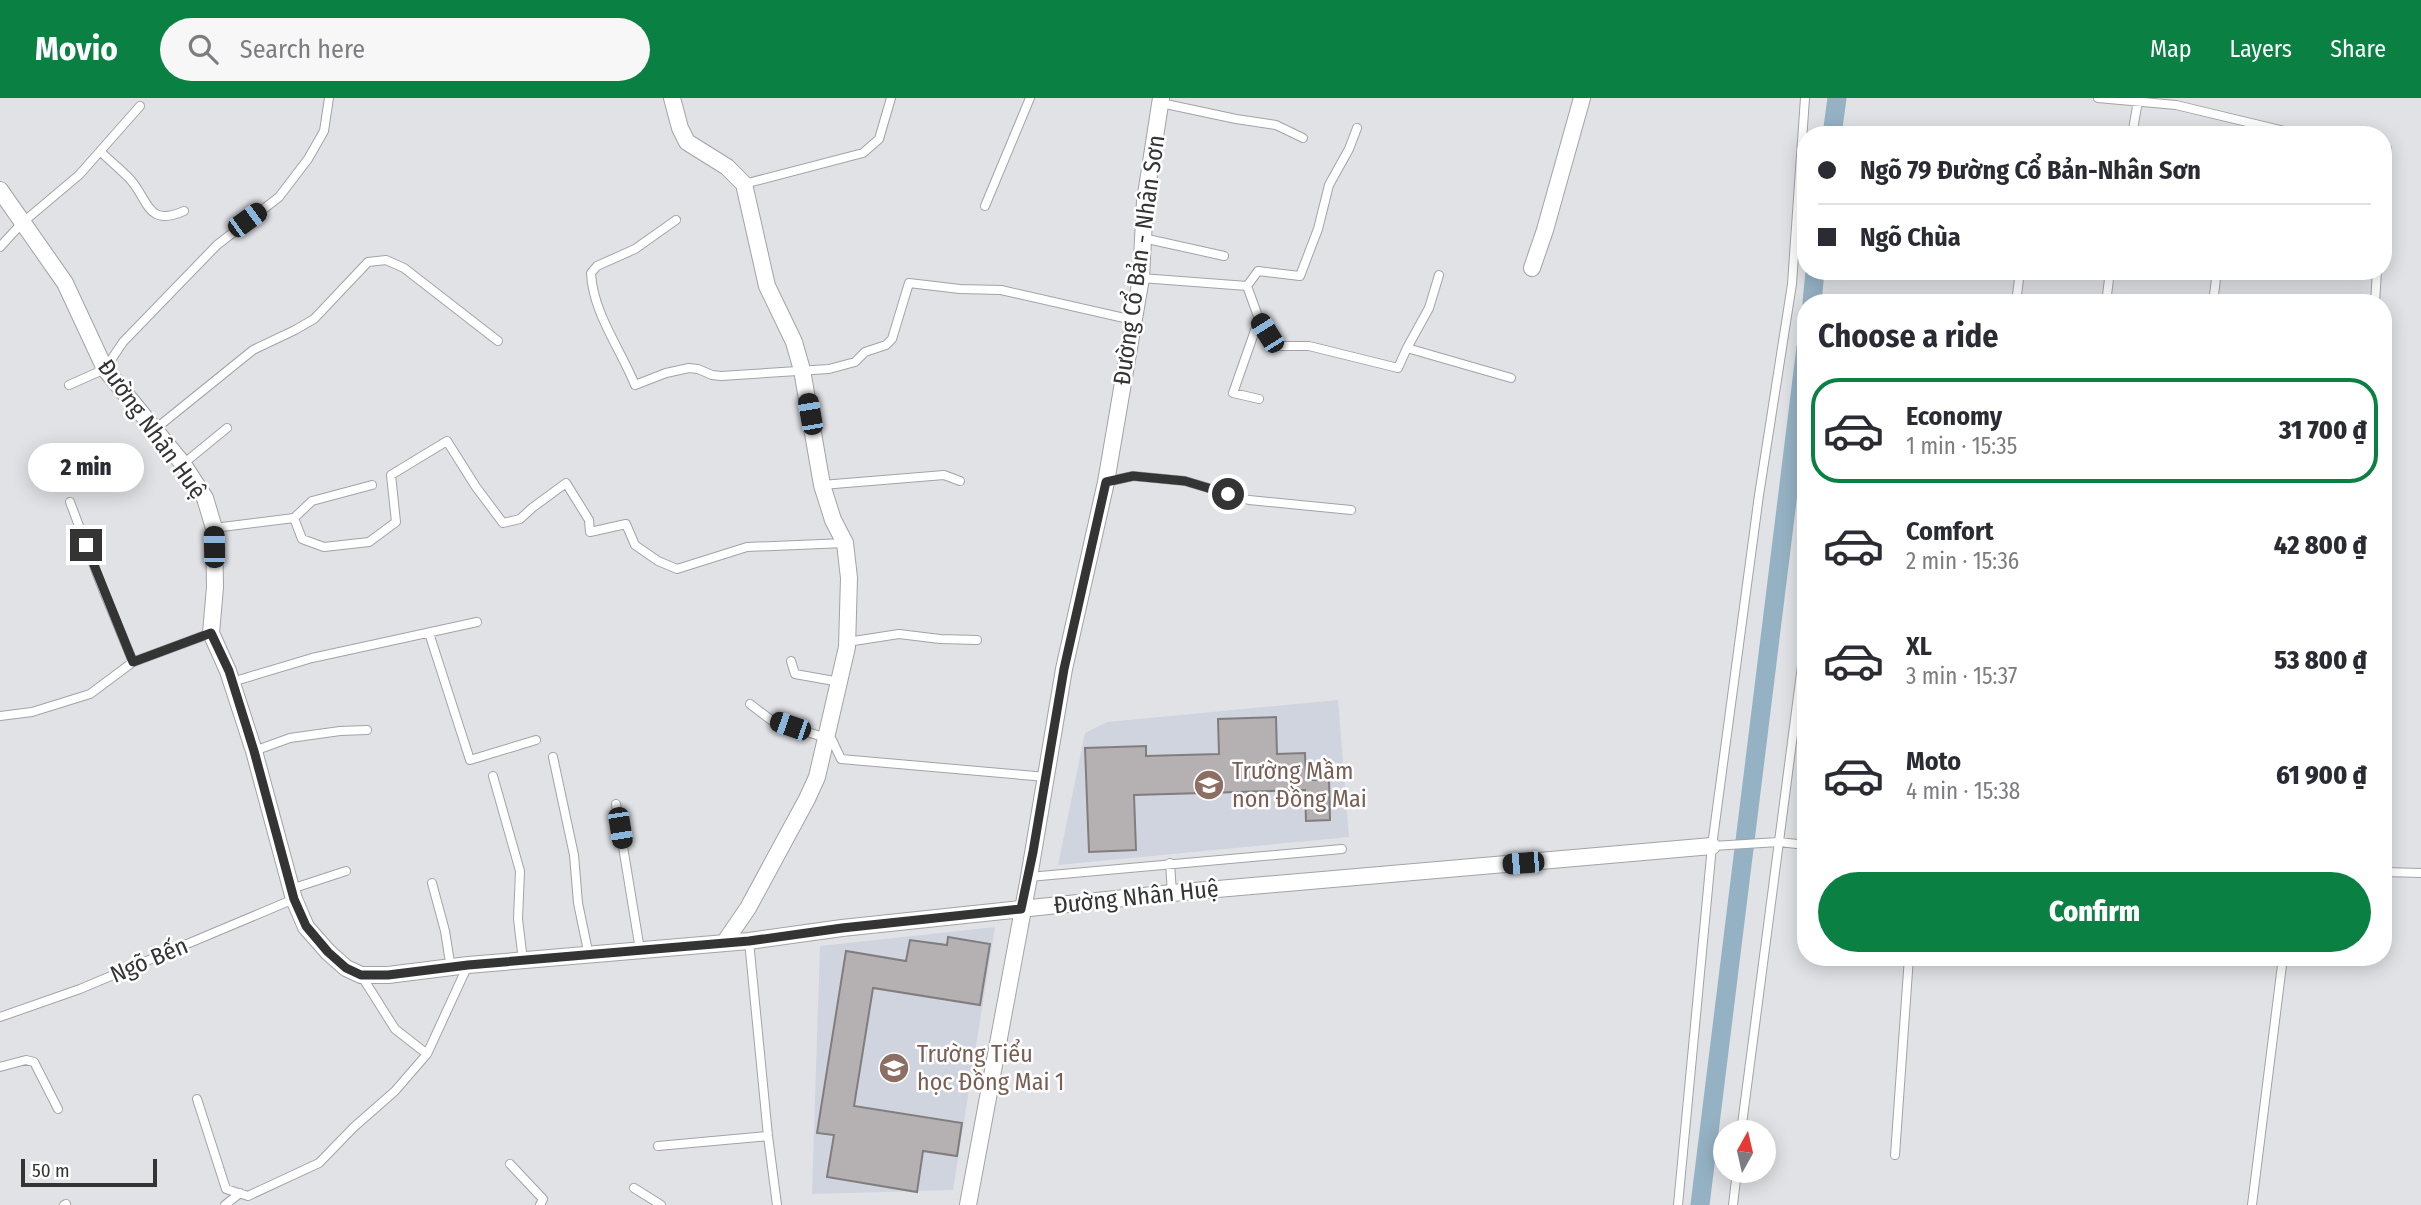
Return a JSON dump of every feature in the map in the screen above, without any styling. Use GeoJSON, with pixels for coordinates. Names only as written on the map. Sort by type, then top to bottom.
{"type":"FeatureCollection","features":[{"type":"Feature","properties":{"kind":"street"},"geometry":{"type":"LineString","coordinates":[[672,98],[680,128],[687,142],[727,167],[744,184],[767,286],[794,342],[802,370],[822,485],[833,520],[845,543],[849,578],[847,642],[817,777],[748,908],[724,943]]}},
{"type":"Feature","properties":{"kind":"street"},"geometry":{"type":"LineString","coordinates":[[1532,268],[1582,98]]}},
{"type":"Feature","properties":{"kind":"street","name":"Đường Cổ Bản - Nhân Sơn"},"geometry":{"type":"LineString","coordinates":[[966,1205],[1029,877],[1064,669],[1106,482],[1142,278],[1145,201],[1161,101]]}},
{"type":"Feature","properties":{"kind":"street","name":"Đường Nhân Huệ"},"geometry":{"type":"LineString","coordinates":[[0,190],[65,283],[105,369],[183,464],[205,498],[214,527],[215,587],[211,633],[232,682],[254,751],[293,894],[306,926],[328,952],[346,968],[361,975],[749,941],[842,928],[1172,893],[1712,846]]}},
{"type":"Feature","properties":{"kind":"lane"},"geometry":{"type":"LineString","coordinates":[[69,385],[105,369],[123,342],[216,245],[279,197],[308,159],[324,131],[328,98]]}},
{"type":"Feature","properties":{"kind":"lane"},"geometry":{"type":"LineString","coordinates":[[744,184],[863,153],[879,139],[891,98]]}},
{"type":"Feature","properties":{"kind":"lane"},"geometry":{"type":"LineString","coordinates":[[985,205],[1030,98]]}},
{"type":"Feature","properties":{"kind":"lane"},"geometry":{"type":"LineString","coordinates":[[1803,126],[1805,98]]}},
{"type":"Feature","properties":{"kind":"lane"},"geometry":{"type":"LineString","coordinates":[[2098,98],[2176,105],[2264,126]]}},
{"type":"Feature","properties":{"kind":"lane"},"geometry":{"type":"LineString","coordinates":[[1161,101],[1236,119],[1276,125],[1303,138]]}},
{"type":"Feature","properties":{"kind":"lane"},"geometry":{"type":"LineString","coordinates":[[2134,126],[2138,101]]}},
{"type":"Feature","properties":{"kind":"lane"},"geometry":{"type":"LineString","coordinates":[[0,247],[22,223],[79,175],[140,106]]}},
{"type":"Feature","properties":{"kind":"lane"},"geometry":{"type":"LineString","coordinates":[[1247,286],[1258,271],[1300,276],[1318,229],[1329,185],[1357,128]]}},
{"type":"Feature","properties":{"kind":"lane"},"geometry":{"type":"LineString","coordinates":[[100,151],[132,180],[147,207],[157,215],[170,217],[184,211]]}},
{"type":"Feature","properties":{"kind":"lane"},"geometry":{"type":"LineString","coordinates":[[1678,1205],[1712,846],[1759,495],[1792,284],[1797,212]]}},
{"type":"Feature","properties":{"kind":"lane"},"geometry":{"type":"LineString","coordinates":[[676,220],[635,249],[597,266],[591,272],[599,309],[635,385],[666,373],[689,368],[712,376],[749,376],[829,369],[855,362],[867,351],[889,343],[896,332],[899,310],[909,283],[960,289],[1001,290],[1133,320]]}},
{"type":"Feature","properties":{"kind":"lane"},"geometry":{"type":"LineString","coordinates":[[1143,238],[1224,256]]}},
{"type":"Feature","properties":{"kind":"lane"},"geometry":{"type":"LineString","coordinates":[[154,430],[253,350],[314,319],[369,262],[386,261],[404,268],[498,341]]}},
{"type":"Feature","properties":{"kind":"lane"},"geometry":{"type":"LineString","coordinates":[[1247,286],[1259,319],[1275,346],[1309,346],[1398,368],[1429,308],[1439,275]]}},
{"type":"Feature","properties":{"kind":"lane"},"geometry":{"type":"LineString","coordinates":[[1142,278],[1247,286]]}},
{"type":"Feature","properties":{"kind":"lane"},"geometry":{"type":"LineString","coordinates":[[1259,319],[1233,393],[1259,399]]}},
{"type":"Feature","properties":{"kind":"lane"},"geometry":{"type":"LineString","coordinates":[[1407,348],[1511,378]]}},
{"type":"Feature","properties":{"kind":"lane"},"geometry":{"type":"LineString","coordinates":[[183,464],[226,428]]}},
{"type":"Feature","properties":{"kind":"lane"},"geometry":{"type":"LineString","coordinates":[[294,517],[302,539],[324,547],[369,542],[396,522],[391,475],[447,441],[503,523],[520,519],[566,483],[589,520],[590,533],[626,524],[635,545],[658,561],[677,569],[747,547],[845,543]]}},
{"type":"Feature","properties":{"kind":"lane"},"geometry":{"type":"LineString","coordinates":[[822,485],[936,475],[960,481]]}},
{"type":"Feature","properties":{"kind":"lane"},"geometry":{"type":"LineString","coordinates":[[1106,482],[1133,476],[1185,481],[1249,500],[1351,510]]}},
{"type":"Feature","properties":{"kind":"lane"},"geometry":{"type":"LineString","coordinates":[[214,527],[294,517],[312,501],[372,485]]}},
{"type":"Feature","properties":{"kind":"lane"},"geometry":{"type":"LineString","coordinates":[[71,502],[133,662]]}},
{"type":"Feature","properties":{"kind":"lane"},"geometry":{"type":"LineString","coordinates":[[232,682],[312,658],[477,622]]}},
{"type":"Feature","properties":{"kind":"lane"},"geometry":{"type":"LineString","coordinates":[[0,716],[32,712],[90,694],[133,662],[211,633]]}},
{"type":"Feature","properties":{"kind":"lane"},"geometry":{"type":"LineString","coordinates":[[429,633],[470,760],[536,740]]}},
{"type":"Feature","properties":{"kind":"lane"},"geometry":{"type":"LineString","coordinates":[[847,642],[899,634],[977,640]]}},
{"type":"Feature","properties":{"kind":"lane"},"geometry":{"type":"LineString","coordinates":[[791,662],[795,674],[840,682]]}},
{"type":"Feature","properties":{"kind":"lane"},"geometry":{"type":"LineString","coordinates":[[750,704],[771,720],[832,740],[841,759],[1046,777]]}},
{"type":"Feature","properties":{"kind":"lane"},"geometry":{"type":"LineString","coordinates":[[1743,1120],[1797,706]]}},
{"type":"Feature","properties":{"kind":"lane"},"geometry":{"type":"LineString","coordinates":[[254,751],[290,738],[367,730]]}},
{"type":"Feature","properties":{"kind":"lane"},"geometry":{"type":"LineString","coordinates":[[552,757],[574,855],[578,903],[589,956]]}},
{"type":"Feature","properties":{"kind":"lane"},"geometry":{"type":"LineString","coordinates":[[493,776],[520,871],[518,919],[523,961]]}},
{"type":"Feature","properties":{"kind":"lane"},"geometry":{"type":"LineString","coordinates":[[616,804],[640,950]]}},
{"type":"Feature","properties":{"kind":"lane"},"geometry":{"type":"LineString","coordinates":[[1712,846],[1779,842],[1797,844]]}},
{"type":"Feature","properties":{"kind":"lane"},"geometry":{"type":"LineString","coordinates":[[1029,877],[1342,849]]}},
{"type":"Feature","properties":{"kind":"lane"},"geometry":{"type":"LineString","coordinates":[[1170,863],[1172,893]]}},
{"type":"Feature","properties":{"kind":"lane","name":"Ngõ Bến"},"geometry":{"type":"LineString","coordinates":[[1,1015],[80,989],[346,871]]}},
{"type":"Feature","properties":{"kind":"lane"},"geometry":{"type":"LineString","coordinates":[[2392,872],[2421,873]]}},
{"type":"Feature","properties":{"kind":"lane"},"geometry":{"type":"LineString","coordinates":[[432,883],[452,969]]}},
{"type":"Feature","properties":{"kind":"lane"},"geometry":{"type":"LineString","coordinates":[[749,941],[768,1136],[778,1205]]}},
{"type":"Feature","properties":{"kind":"lane"},"geometry":{"type":"LineString","coordinates":[[197,1099],[226,1189],[248,1196],[319,1163],[395,1091],[427,1054],[468,965]]}},
{"type":"Feature","properties":{"kind":"lane"},"geometry":{"type":"LineString","coordinates":[[1895,1155],[1908,966]]}},
{"type":"Feature","properties":{"kind":"lane"},"geometry":{"type":"LineString","coordinates":[[2252,1205],[2282,966]]}},
{"type":"Feature","properties":{"kind":"lane"},"geometry":{"type":"LineString","coordinates":[[361,975],[395,1030],[427,1054]]}},
{"type":"Feature","properties":{"kind":"lane"},"geometry":{"type":"LineString","coordinates":[[0,1067],[26,1060],[34,1062],[58,1110]]}},
{"type":"Feature","properties":{"kind":"lane"},"geometry":{"type":"LineString","coordinates":[[658,1146],[768,1136]]}},
{"type":"Feature","properties":{"kind":"lane"},"geometry":{"type":"LineString","coordinates":[[510,1164],[543,1199],[540,1205]]}},
{"type":"Feature","properties":{"kind":"lane"},"geometry":{"type":"LineString","coordinates":[[1733,1205],[1736,1183]]}},
{"type":"Feature","properties":{"kind":"lane"},"geometry":{"type":"LineString","coordinates":[[634,1188],[661,1205]]}},
{"type":"Feature","properties":{"kind":"lane"},"geometry":{"type":"LineString","coordinates":[[225,1205],[240,1193]]}},
{"type":"Feature","properties":{"kind":"shaded area","name":"Trường Mầm non Đồng Mai"},"geometry":{"type":"Polygon","coordinates":[[[1338,700],[1349,837],[1058,865],[1085,733],[1107,722],[1338,700]]]}},
{"type":"Feature","properties":{"kind":"shaded area","name":"Trường Tiểu học Đồng Mai 1"},"geometry":{"type":"Polygon","coordinates":[[[995,927],[953,1190],[812,1194],[820,946],[995,927]]]}},
{"type":"Feature","properties":{"kind":"building"},"geometry":{"type":"Polygon","coordinates":[[[1276,717],[1277,754],[1305,753],[1306,780],[1329,780],[1330,820],[1306,821],[1305,790],[1134,795],[1136,850],[1089,852],[1085,748],[1146,746],[1146,756],[1219,754],[1218,719],[1276,717]]]}},
{"type":"Feature","properties":{"kind":"building"},"geometry":{"type":"Polygon","coordinates":[[[948,937],[990,944],[980,1005],[873,988],[854,1106],[962,1123],[957,1156],[923,1151],[917,1192],[827,1177],[834,1135],[817,1133],[846,951],[906,961],[910,940],[947,945],[948,937]]]}},
{"type":"Feature","properties":{"kind":"waterway"},"geometry":{"type":"LineString","coordinates":[[1833,126],[1837,98]]}},
{"type":"Feature","properties":{"kind":"waterway"},"geometry":{"type":"LineString","coordinates":[[1813,294],[1814,280]]}},
{"type":"Feature","properties":{"kind":"waterway"},"geometry":{"type":"LineString","coordinates":[[1700,1205],[1797,420]]}},
{"type":"Feature","properties":{"kind":"place","name":"Trường Mầm non Đồng Mai"},"geometry":{"type":"Point","coordinates":[1209,785]}},
{"type":"Feature","properties":{"kind":"place","name":"Trường Tiểu học Đồng Mai 1"},"geometry":{"type":"Point","coordinates":[894,1068]}},
{"type":"Feature","properties":{"kind":"route"},"geometry":{"type":"LineString","coordinates":[[86,545],[133,662],[211,633],[229,671],[254,751],[291,890],[306,926],[346,968],[361,975],[388,975],[468,965],[749,941],[1021,909],[1029,877],[1064,669],[1106,482],[1133,476],[1185,481],[1228,494]]}}]}
